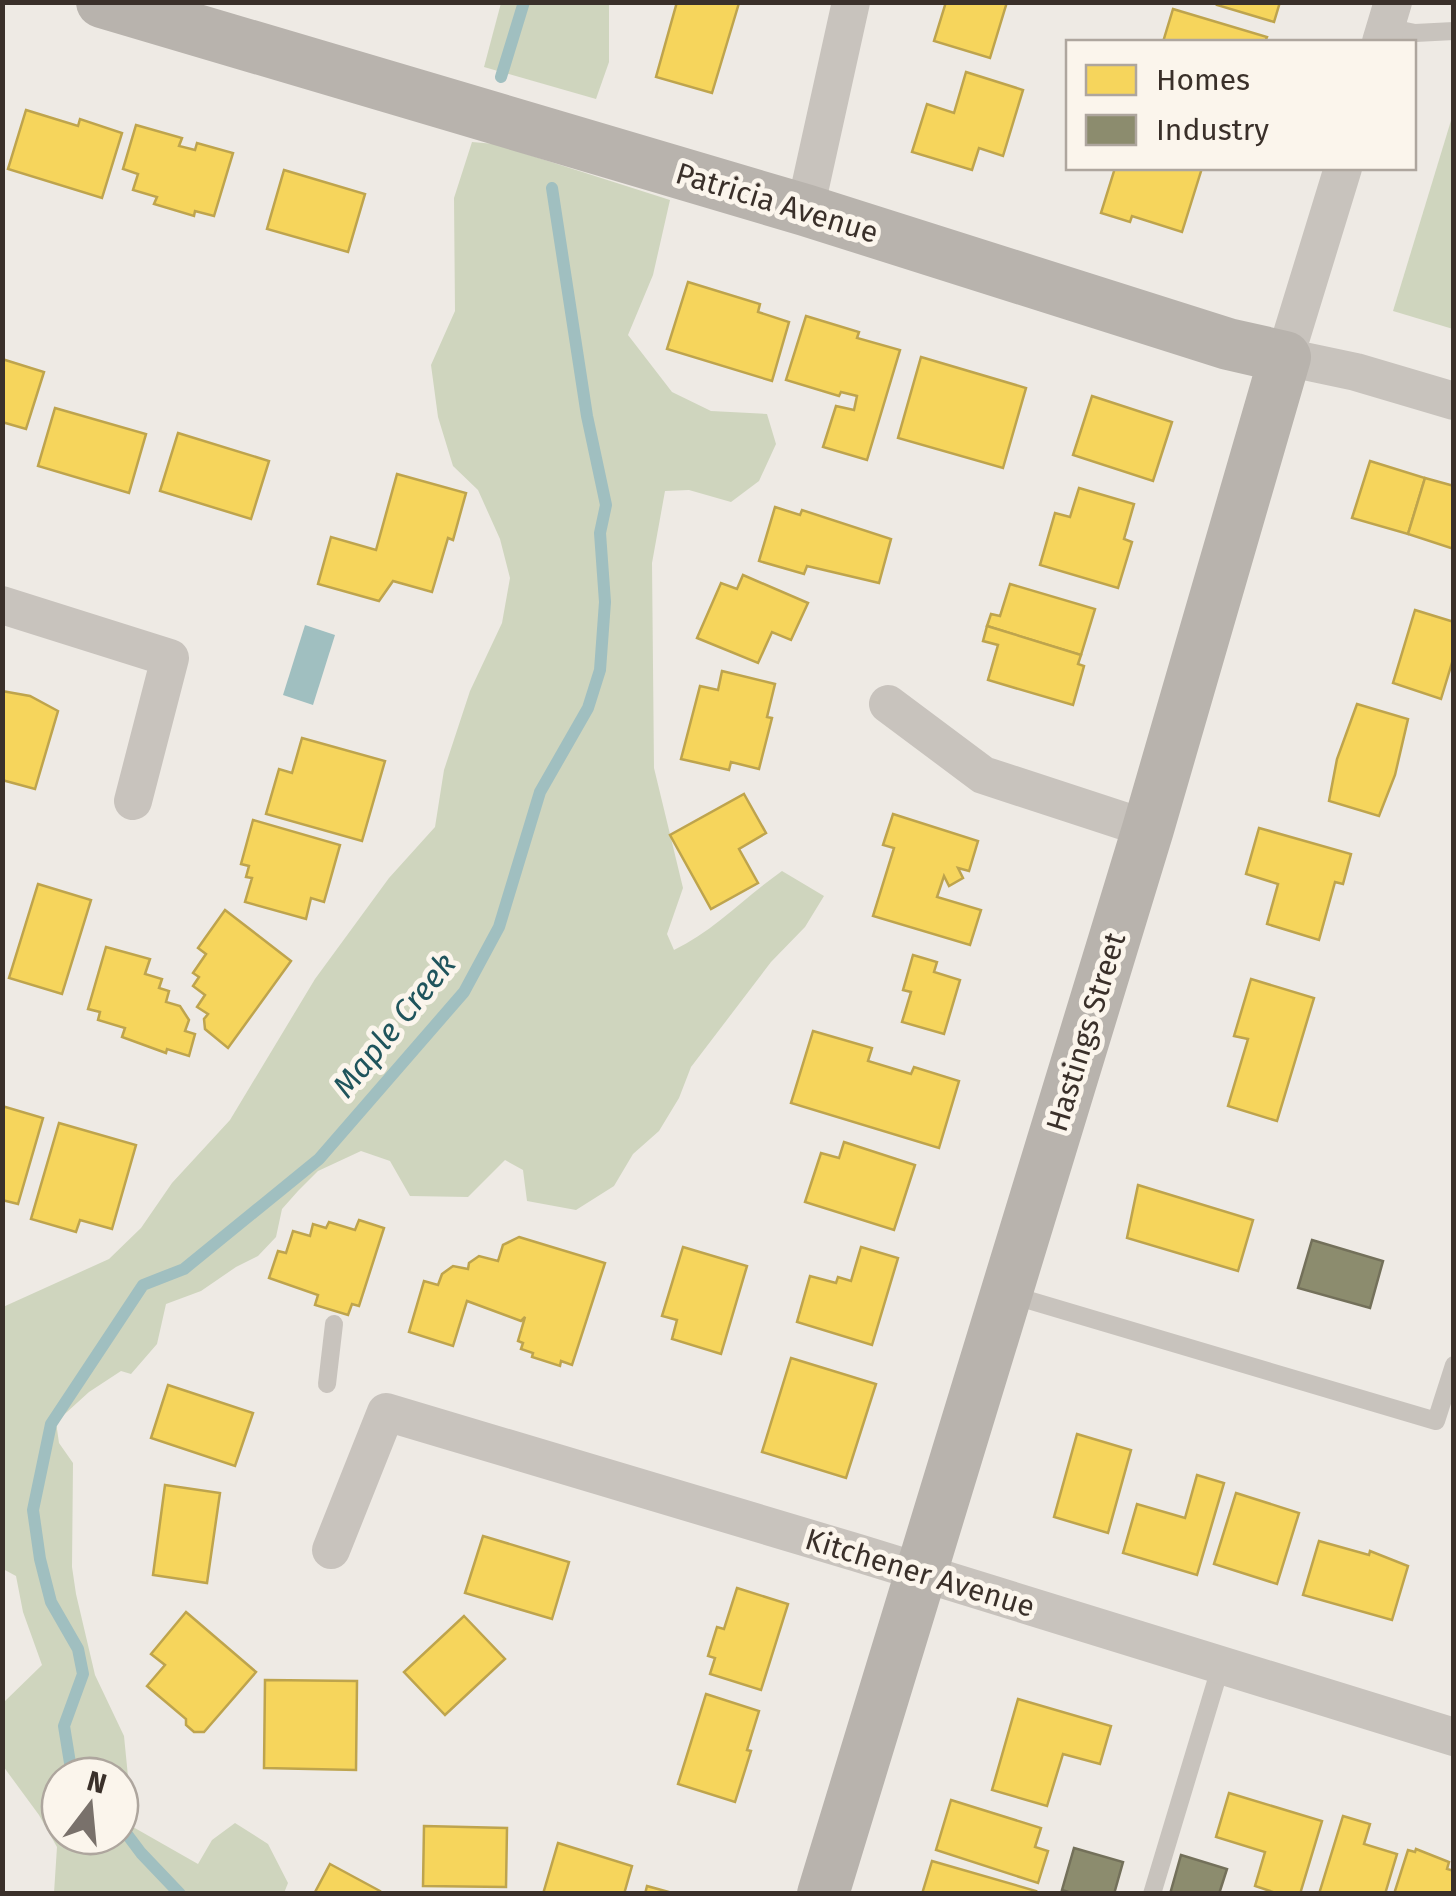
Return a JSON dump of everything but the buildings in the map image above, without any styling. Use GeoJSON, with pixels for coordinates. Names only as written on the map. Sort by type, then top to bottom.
{"type":"FeatureCollection","features":[{"type":"Feature","properties":{"kind":"street","name":"Patricia Avenue"},"geometry":{"type":"LineString","coordinates":[[102,2],[805,210],[1228,344],[1356,372],[1454,401]]}},
{"type":"Feature","properties":{"kind":"street"},"geometry":{"type":"LineString","coordinates":[[805,210],[850,2]]}},
{"type":"Feature","properties":{"kind":"street","name":"Hastings Street"},"geometry":{"type":"LineString","coordinates":[[822,1894],[1148,829],[1342,170]]}},
{"type":"Feature","properties":{"kind":"street"},"geometry":{"type":"LineString","coordinates":[[2,605],[170,658],[133,801]]}},
{"type":"Feature","properties":{"kind":"street"},"geometry":{"type":"LineString","coordinates":[[888,704],[984,776],[1148,829]]}},
{"type":"Feature","properties":{"kind":"street","name":"Kitchener Avenue"},"geometry":{"type":"LineString","coordinates":[[332,1550],[386,1412],[1454,1737]]}},
{"type":"Feature","properties":{"kind":"lane"},"geometry":{"type":"LineString","coordinates":[[1387,24],[1415,33],[1454,31]]}},
{"type":"Feature","properties":{"kind":"lane"},"geometry":{"type":"LineString","coordinates":[[1006,1294],[1436,1420],[1454,1365]]}},
{"type":"Feature","properties":{"kind":"lane"},"geometry":{"type":"LineString","coordinates":[[327,1384],[334,1324]]}},
{"type":"Feature","properties":{"kind":"lane"},"geometry":{"type":"LineString","coordinates":[[1152,1894],[1221,1665]]}},
{"type":"Feature","properties":{"kind":"green space"},"geometry":{"type":"Polygon","coordinates":[[[501,3],[609,3],[609,62],[596,99],[484,67],[501,3]]]}},
{"type":"Feature","properties":{"kind":"green space"},"geometry":{"type":"Polygon","coordinates":[[[1453,114],[1453,329],[1393,311],[1453,114]]]}},
{"type":"Feature","properties":{"kind":"green space"},"geometry":{"type":"Polygon","coordinates":[[[472,142],[495,144],[670,200],[653,275],[628,335],[672,392],[711,411],[767,414],[776,444],[759,481],[731,502],[689,490],[665,491],[652,563],[654,768],[683,888],[667,934],[674,950],[689,942],[782,871],[824,896],[805,927],[771,962],[691,1067],[679,1098],[659,1131],[633,1154],[614,1186],[576,1210],[527,1201],[523,1170],[505,1160],[468,1197],[410,1196],[390,1161],[361,1151],[318,1171],[298,1191],[282,1209],[276,1237],[258,1256],[201,1291],[166,1304],[157,1344],[131,1374],[121,1371],[89,1392],[56,1422],[59,1443],[73,1463],[72,1567],[76,1594],[95,1675],[124,1736],[126,1756],[40,1756],[40,1817],[3,1766],[3,1703],[42,1665],[23,1612],[16,1576],[3,1569],[3,1307],[109,1259],[141,1228],[172,1183],[230,1120],[315,979],[389,878],[435,827],[444,770],[470,691],[502,623],[510,578],[500,539],[478,490],[453,466],[438,417],[431,365],[455,311],[454,198],[472,142]]]}},
{"type":"Feature","properties":{"kind":"green space"},"geometry":{"type":"Polygon","coordinates":[[[235,1823],[268,1844],[288,1883],[284,1893],[54,1893],[56,1856],[140,1856],[140,1831],[198,1864],[212,1840],[235,1823]]]}},
{"type":"Feature","properties":{"kind":"water"},"geometry":{"type":"Polygon","coordinates":[[[305,625],[335,635],[313,705],[283,695],[305,625]]]}},
{"type":"Feature","properties":{"kind":"waterway","name":"Maple Creek"},"geometry":{"type":"LineString","coordinates":[[501,77],[524,2]]}},
{"type":"Feature","properties":{"kind":"waterway","name":"Maple Creek"},"geometry":{"type":"LineString","coordinates":[[69,1756],[64,1726],[83,1674],[78,1649],[51,1602],[33,1510],[51,1424],[143,1285],[184,1269],[319,1159],[464,992],[499,927],[540,792],[588,708],[600,670],[605,602],[600,533],[606,505],[587,416],[552,188]]}},
{"type":"Feature","properties":{"kind":"waterway","name":"Maple Creek"},"geometry":{"type":"LineString","coordinates":[[140,1852],[180,1894]]}}]}
